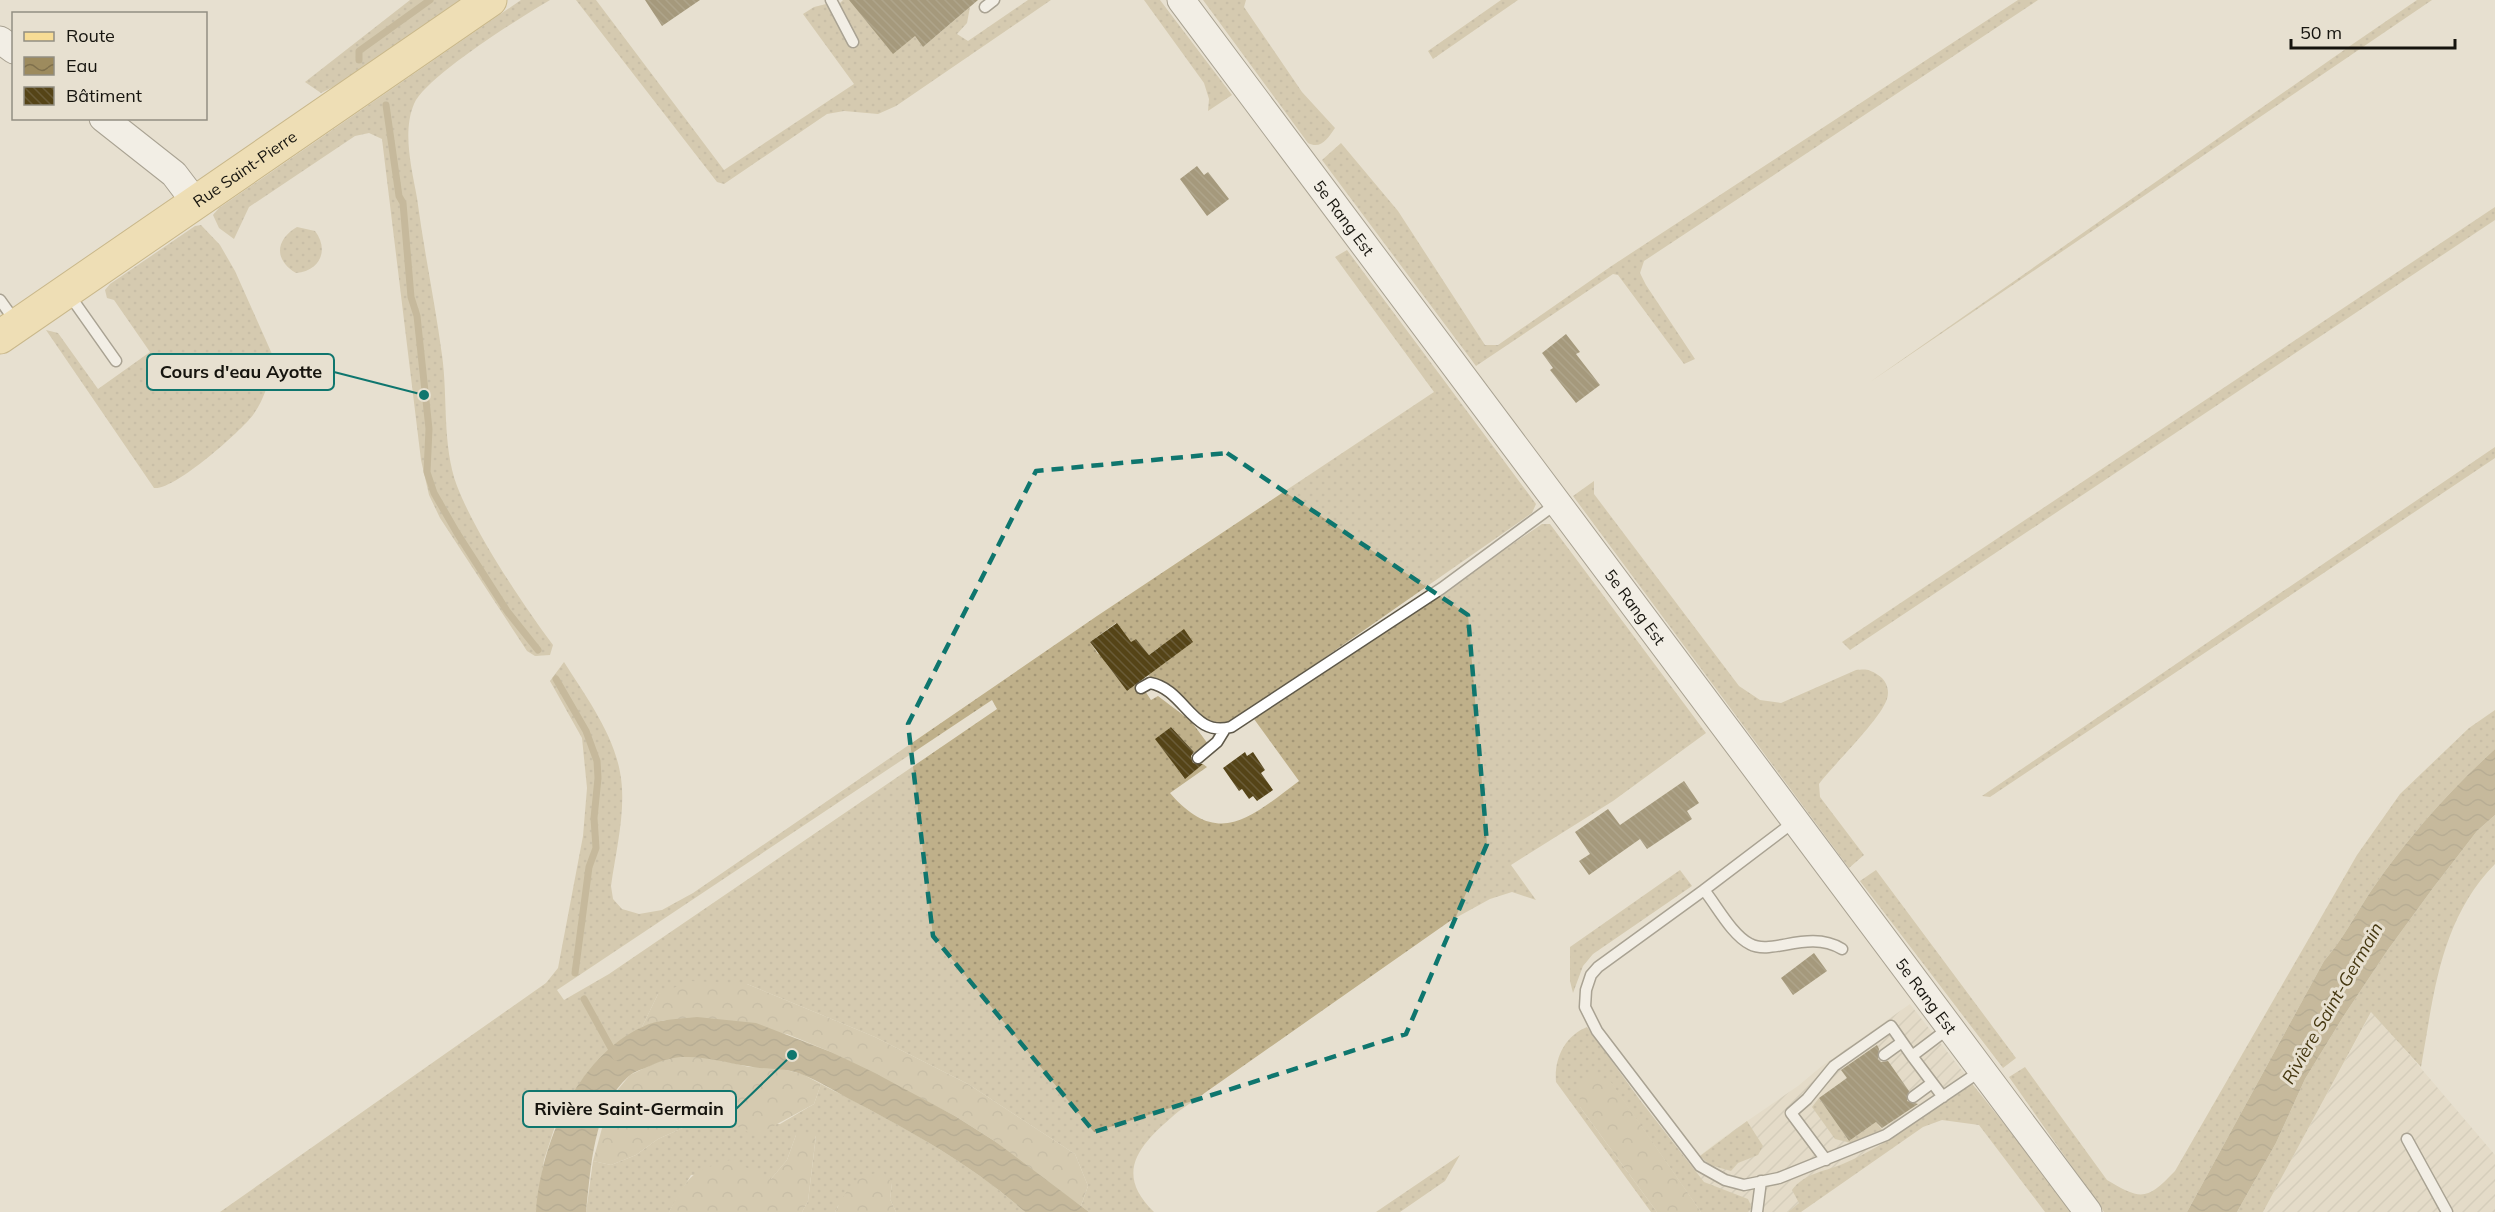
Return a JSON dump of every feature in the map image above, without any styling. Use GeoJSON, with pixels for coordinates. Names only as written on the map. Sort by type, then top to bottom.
{"type":"FeatureCollection","features":[{"type":"Feature","properties":{"kind":"main road","name":"Rue Saint-Pierre"},"geometry":{"type":"LineString","coordinates":[[6,320],[66,291],[490,0]]}},
{"type":"Feature","properties":{"kind":"street","name":"5e Rang Est"},"geometry":{"type":"LineString","coordinates":[[1181,0],[2088,1212]]}},
{"type":"Feature","properties":{"kind":"street"},"geometry":{"type":"LineString","coordinates":[[0,39],[12,48]]}},
{"type":"Feature","properties":{"kind":"street"},"geometry":{"type":"LineString","coordinates":[[106,120],[174,174],[196,203]]}},
{"type":"Feature","properties":{"kind":"lane"},"geometry":{"type":"LineString","coordinates":[[831,0],[853,42]]}},
{"type":"Feature","properties":{"kind":"lane"},"geometry":{"type":"LineString","coordinates":[[66,291],[116,361]]}},
{"type":"Feature","properties":{"kind":"lane"},"geometry":{"type":"LineString","coordinates":[[1141,688],[1150,683],[1158,684],[1208,728],[1225,729],[1247,719],[1442,588],[1557,503]]}},
{"type":"Feature","properties":{"kind":"lane"},"geometry":{"type":"LineString","coordinates":[[1198,758],[1217,742],[1225,729]]}},
{"type":"Feature","properties":{"kind":"lane"},"geometry":{"type":"LineString","coordinates":[[1795,821],[1598,967],[1586,990],[1585,1007],[1597,1031],[1700,1166],[1725,1180],[1744,1185],[1779,1178],[1886,1135],[1982,1070]]}},
{"type":"Feature","properties":{"kind":"lane"},"geometry":{"type":"LineString","coordinates":[[1704,890],[1740,936],[1751,945],[1816,940],[1831,943],[1842,950]]}},
{"type":"Feature","properties":{"kind":"lane"},"geometry":{"type":"LineString","coordinates":[[1827,1160],[1791,1113],[1807,1099],[1834,1066],[1891,1026],[1943,1098]]}},
{"type":"Feature","properties":{"kind":"lane"},"geometry":{"type":"LineString","coordinates":[[1912,1056],[1950,1028]]}},
{"type":"Feature","properties":{"kind":"lane"},"geometry":{"type":"LineString","coordinates":[[1884,1055],[1902,1042]]}},
{"type":"Feature","properties":{"kind":"lane"},"geometry":{"type":"LineString","coordinates":[[1913,1097],[1932,1083]]}},
{"type":"Feature","properties":{"kind":"lane"},"geometry":{"type":"LineString","coordinates":[[2407,1139],[2446,1212]]}},
{"type":"Feature","properties":{"kind":"lane"},"geometry":{"type":"LineString","coordinates":[[1756,1212],[1761,1182]]}},
{"type":"Feature","properties":{"kind":"highlighted area"},"geometry":{"type":"Polygon","coordinates":[[[1227,453],[1468,615],[1487,844],[1406,1034],[1094,1132],[933,936],[908,724],[1036,471],[1227,453]]]}},
{"type":"Feature","properties":{"kind":"shaded area"},"geometry":{"type":"Polygon","coordinates":[[[1910,1004],[1970,1081],[1788,1212],[1701,1212],[1675,1175],[1721,1139],[1910,1004]]]}},
{"type":"Feature","properties":{"kind":"shaded area"},"geometry":{"type":"Polygon","coordinates":[[[2372,1011],[2495,1155],[2495,1212],[2263,1212],[2372,1011]]]}},
{"type":"Feature","properties":{"kind":"green space"},"geometry":{"type":"Polygon","coordinates":[[[410,0],[460,0],[341,83],[321,93],[305,82],[410,0]]]}},
{"type":"Feature","properties":{"kind":"green space"},"geometry":{"type":"Polygon","coordinates":[[[521,0],[550,0],[475,48],[422,92],[410,115],[408,139],[442,355],[447,438],[452,470],[465,505],[488,547],[553,645],[550,655],[535,656],[527,651],[440,518],[429,495],[421,460],[382,139],[369,133],[355,136],[249,207],[234,239],[219,228],[213,215],[219,208],[521,0]]]}},
{"type":"Feature","properties":{"kind":"green space"},"geometry":{"type":"Polygon","coordinates":[[[576,0],[596,0],[724,170],[854,84],[803,14],[814,7],[826,4],[852,49],[858,44],[841,15],[839,4],[843,0],[849,0],[915,36],[923,47],[970,7],[967,23],[957,34],[968,41],[1028,0],[1051,0],[896,106],[878,114],[844,111],[827,114],[724,184],[717,182],[576,0]]]}},
{"type":"Feature","properties":{"kind":"green space"},"geometry":{"type":"Polygon","coordinates":[[[1144,0],[1160,0],[1232,95],[1208,111],[1209,99],[1204,83],[1144,0]]]}},
{"type":"Feature","properties":{"kind":"green space"},"geometry":{"type":"Polygon","coordinates":[[[1203,0],[1246,0],[1244,7],[1302,92],[1335,128],[1324,142],[1317,145],[1308,143],[1203,0]]]}},
{"type":"Feature","properties":{"kind":"green space"},"geometry":{"type":"Polygon","coordinates":[[[1501,0],[1518,0],[1433,59],[1428,51],[1501,0]]]}},
{"type":"Feature","properties":{"kind":"green space"},"geometry":{"type":"Polygon","coordinates":[[[2018,0],[2038,0],[1644,261],[1640,273],[1646,285],[1695,359],[1684,364],[1618,275],[1613,274],[1476,366],[1322,160],[1341,143],[1398,211],[1485,345],[1498,345],[1610,267],[2018,0]]]}},
{"type":"Feature","properties":{"kind":"green space"},"geometry":{"type":"Polygon","coordinates":[[[2417,0],[2432,0],[1870,382],[2347,48],[2417,0]]]}},
{"type":"Feature","properties":{"kind":"green space"},"geometry":{"type":"Polygon","coordinates":[[[2495,207],[2495,220],[1850,650],[1842,642],[2495,207]]]}},
{"type":"Feature","properties":{"kind":"green space"},"geometry":{"type":"Polygon","coordinates":[[[201,225],[220,245],[235,271],[272,354],[271,369],[261,402],[246,423],[191,471],[163,486],[154,488],[46,330],[58,333],[98,389],[150,352],[114,300],[107,298],[105,290],[110,284],[195,226],[201,225]]]}},
{"type":"Feature","properties":{"kind":"green space"},"geometry":{"type":"Polygon","coordinates":[[[297,227],[315,231],[322,252],[317,264],[296,273],[284,262],[280,250],[284,238],[297,227]]]}},
{"type":"Feature","properties":{"kind":"green space"},"geometry":{"type":"Polygon","coordinates":[[[1347,250],[1536,504],[1532,513],[1231,723],[1219,723],[1206,719],[1171,685],[1156,681],[1148,675],[1167,661],[1158,648],[1149,655],[1136,639],[1105,662],[1127,691],[1139,682],[1151,700],[1158,696],[1191,721],[1208,744],[1195,753],[1171,727],[1156,739],[1184,778],[1203,764],[1207,767],[1170,793],[1188,810],[1204,820],[1220,823],[1235,822],[1266,806],[1299,781],[1254,719],[1542,524],[1550,524],[1706,733],[1613,801],[1511,865],[1536,900],[1512,892],[1490,899],[1450,921],[1179,1111],[1145,1145],[1137,1157],[1134,1169],[1135,1183],[1141,1197],[1154,1212],[1089,1212],[1081,1206],[1088,1186],[1075,1154],[968,1084],[875,1037],[747,984],[658,994],[642,1027],[621,1040],[601,1059],[581,1081],[557,1120],[544,1160],[536,1212],[220,1212],[546,983],[558,968],[583,836],[587,788],[582,738],[550,681],[564,662],[605,729],[620,772],[622,814],[611,886],[613,899],[622,909],[639,914],[662,910],[693,893],[1097,616],[1434,392],[1335,257],[1347,250]],[[1116,623],[1090,642],[1098,654],[1125,635],[1116,623]],[[992,700],[557,990],[564,1000],[609,974],[997,709],[992,700]]]}},
{"type":"Feature","properties":{"kind":"green space"},"geometry":{"type":"Polygon","coordinates":[[[2495,447],[2495,458],[1990,797],[1982,796],[2495,447]]]}},
{"type":"Feature","properties":{"kind":"green space"},"geometry":{"type":"Polygon","coordinates":[[[1594,481],[1594,494],[1739,686],[1760,700],[1781,703],[1856,670],[1875,673],[1885,682],[1888,695],[1883,708],[1819,784],[1820,797],[1864,855],[1849,868],[1573,496],[1594,481]]]}},
{"type":"Feature","properties":{"kind":"green space"},"geometry":{"type":"Polygon","coordinates":[[[2495,710],[2495,749],[2461,781],[2415,833],[2386,869],[2324,961],[2187,1212],[2104,1212],[2009,1077],[2025,1067],[2107,1180],[2128,1192],[2137,1194],[2144,1194],[2157,1188],[2175,1171],[2357,855],[2400,794],[2469,728],[2495,710]]]}},
{"type":"Feature","properties":{"kind":"green space"},"geometry":{"type":"Polygon","coordinates":[[[2495,815],[2495,864],[2462,909],[2451,934],[2436,985],[2421,1067],[2371,1012],[2263,1212],[2237,1212],[2276,1143],[2305,1079],[2343,1017],[2433,888],[2477,831],[2495,815]]]}},
{"type":"Feature","properties":{"kind":"green space"},"geometry":{"type":"Polygon","coordinates":[[[1680,870],[1692,886],[1593,954],[1583,966],[1573,993],[1570,981],[1570,947],[1680,870]]]}},
{"type":"Feature","properties":{"kind":"green space"},"geometry":{"type":"Polygon","coordinates":[[[1876,870],[2016,1058],[2003,1068],[1860,881],[1876,870]]]}},
{"type":"Feature","properties":{"kind":"green space"},"geometry":{"type":"Polygon","coordinates":[[[691,981],[747,984],[875,1037],[968,1084],[1075,1154],[1088,1186],[1081,1206],[996,1142],[955,1116],[831,1052],[787,1034],[664,1020],[642,1027],[658,994],[691,981]]]}},
{"type":"Feature","properties":{"kind":"green space"},"geometry":{"type":"Polygon","coordinates":[[[1587,1027],[1704,1182],[1748,1199],[1752,1208],[1748,1212],[1701,1212],[1611,1083],[1580,1107],[1657,1212],[1651,1212],[1556,1082],[1557,1065],[1562,1049],[1573,1036],[1587,1027]]]}},
{"type":"Feature","properties":{"kind":"green space"},"geometry":{"type":"Polygon","coordinates":[[[704,1056],[749,1067],[778,1068],[802,1074],[821,1084],[814,1104],[755,1136],[714,1114],[658,1139],[636,1155],[611,1165],[593,1161],[610,1099],[630,1075],[666,1058],[704,1056]]]}},
{"type":"Feature","properties":{"kind":"green space"},"geometry":{"type":"Polygon","coordinates":[[[1589,1075],[1598,1075],[1611,1082],[1701,1212],[1657,1212],[1580,1107],[1579,1082],[1589,1075]]]}},
{"type":"Feature","properties":{"kind":"green space"},"geometry":{"type":"Polygon","coordinates":[[[1970,1081],[2074,1212],[2045,1212],[1979,1125],[1942,1120],[1923,1127],[1801,1212],[1788,1212],[1799,1203],[1792,1190],[1797,1184],[1816,1173],[1845,1163],[1878,1146],[1970,1081]]]}},
{"type":"Feature","properties":{"kind":"green space"},"geometry":{"type":"Polygon","coordinates":[[[821,1084],[953,1158],[978,1174],[1025,1212],[896,1212],[890,1199],[892,1183],[838,1206],[835,1212],[802,1212],[808,1201],[816,1136],[796,1135],[787,1160],[771,1179],[691,1175],[669,1212],[586,1212],[593,1161],[611,1165],[636,1155],[658,1139],[714,1114],[734,1122],[780,1124],[814,1104],[821,1084]]]}},
{"type":"Feature","properties":{"kind":"green space"},"geometry":{"type":"Polygon","coordinates":[[[1819,1098],[1849,1141],[1876,1122],[1883,1131],[1851,1143],[1835,1139],[1812,1107],[1819,1098]]]}},
{"type":"Feature","properties":{"kind":"green space"},"geometry":{"type":"Polygon","coordinates":[[[1747,1121],[1763,1146],[1758,1155],[1738,1163],[1731,1171],[1710,1165],[1700,1156],[1747,1121]]]}},
{"type":"Feature","properties":{"kind":"green space"},"geometry":{"type":"Polygon","coordinates":[[[796,1135],[816,1135],[808,1201],[802,1212],[669,1212],[686,1183],[698,1172],[716,1164],[730,1160],[771,1179],[787,1160],[796,1135]]]}},
{"type":"Feature","properties":{"kind":"green space"},"geometry":{"type":"Polygon","coordinates":[[[1460,1155],[1445,1181],[1400,1212],[1376,1212],[1460,1155]]]}},
{"type":"Feature","properties":{"kind":"green space"},"geometry":{"type":"Polygon","coordinates":[[[883,1172],[892,1183],[890,1199],[896,1212],[835,1212],[852,1184],[864,1177],[883,1172]]]}},
{"type":"Feature","properties":{"kind":"water"},"geometry":{"type":"Polygon","coordinates":[[[2495,749],[2495,815],[2477,831],[2433,888],[2343,1017],[2305,1079],[2276,1143],[2237,1212],[2187,1212],[2324,961],[2386,869],[2415,833],[2461,781],[2495,749]]]}},
{"type":"Feature","properties":{"kind":"water"},"geometry":{"type":"Polygon","coordinates":[[[697,1017],[756,1023],[831,1052],[873,1072],[955,1116],[996,1142],[1089,1212],[1025,1212],[966,1166],[945,1153],[801,1074],[787,1070],[686,1057],[662,1061],[636,1071],[617,1089],[608,1104],[596,1139],[586,1212],[536,1212],[545,1159],[554,1132],[581,1081],[598,1059],[619,1041],[648,1024],[697,1017]]]}},
{"type":"Feature","properties":{"kind":"building"},"geometry":{"type":"Polygon","coordinates":[[[645,0],[700,0],[662,26],[645,0]]]}},
{"type":"Feature","properties":{"kind":"building"},"geometry":{"type":"Polygon","coordinates":[[[849,0],[978,0],[923,47],[915,36],[893,54],[849,0]]]}},
{"type":"Feature","properties":{"kind":"building"},"geometry":{"type":"Polygon","coordinates":[[[1197,166],[1204,175],[1208,172],[1229,199],[1207,216],[1180,179],[1197,166]]]}},
{"type":"Feature","properties":{"kind":"building"},"geometry":{"type":"Polygon","coordinates":[[[1566,334],[1580,352],[1576,354],[1600,385],[1576,403],[1550,370],[1553,368],[1542,353],[1566,334]]]}},
{"type":"Feature","properties":{"kind":"building"},"geometry":{"type":"Polygon","coordinates":[[[1117,623],[1131,642],[1136,639],[1149,655],[1184,629],[1193,642],[1127,691],[1090,642],[1117,623]]]}},
{"type":"Feature","properties":{"kind":"building"},"geometry":{"type":"Polygon","coordinates":[[[1171,727],[1194,752],[1191,756],[1193,763],[1203,764],[1185,779],[1155,739],[1171,727]]]}},
{"type":"Feature","properties":{"kind":"building"},"geometry":{"type":"Polygon","coordinates":[[[1245,752],[1247,756],[1253,752],[1265,770],[1261,773],[1273,790],[1257,801],[1253,796],[1249,799],[1242,789],[1239,791],[1223,768],[1245,752]]]}},
{"type":"Feature","properties":{"kind":"building"},"geometry":{"type":"Polygon","coordinates":[[[1684,781],[1699,803],[1687,811],[1692,819],[1647,849],[1640,839],[1589,875],[1579,861],[1590,854],[1575,832],[1608,809],[1620,825],[1684,781]]]}},
{"type":"Feature","properties":{"kind":"building"},"geometry":{"type":"Polygon","coordinates":[[[1814,953],[1827,971],[1793,995],[1781,978],[1814,953]]]}},
{"type":"Feature","properties":{"kind":"building"},"geometry":{"type":"Polygon","coordinates":[[[1877,1045],[1878,1059],[1881,1062],[1888,1061],[1909,1091],[1907,1101],[1918,1104],[1882,1128],[1876,1122],[1849,1141],[1819,1098],[1847,1078],[1841,1070],[1877,1045]]]}},
{"type":"Feature","properties":{"kind":"waterway"},"geometry":{"type":"LineString","coordinates":[[359,60],[359,51],[430,0]]}},
{"type":"Feature","properties":{"kind":"waterway"},"geometry":{"type":"LineString","coordinates":[[386,105],[399,196],[403,203],[411,297],[417,316],[429,429],[427,472],[434,493],[457,533],[507,611],[538,650]]}},
{"type":"Feature","properties":{"kind":"waterway"},"geometry":{"type":"LineString","coordinates":[[556,679],[586,731],[597,761],[598,778],[594,818],[596,848],[589,867],[575,973]]}},
{"type":"Feature","properties":{"kind":"waterway"},"geometry":{"type":"LineString","coordinates":[[584,999],[616,1057]]}},
{"type":"Feature","properties":{"kind":"place","name":"Cours d'eau Ayotte"},"geometry":{"type":"Point","coordinates":[424,395]}},
{"type":"Feature","properties":{"kind":"place","name":"Rivière Saint-Germain"},"geometry":{"type":"Point","coordinates":[792,1055]}}]}
